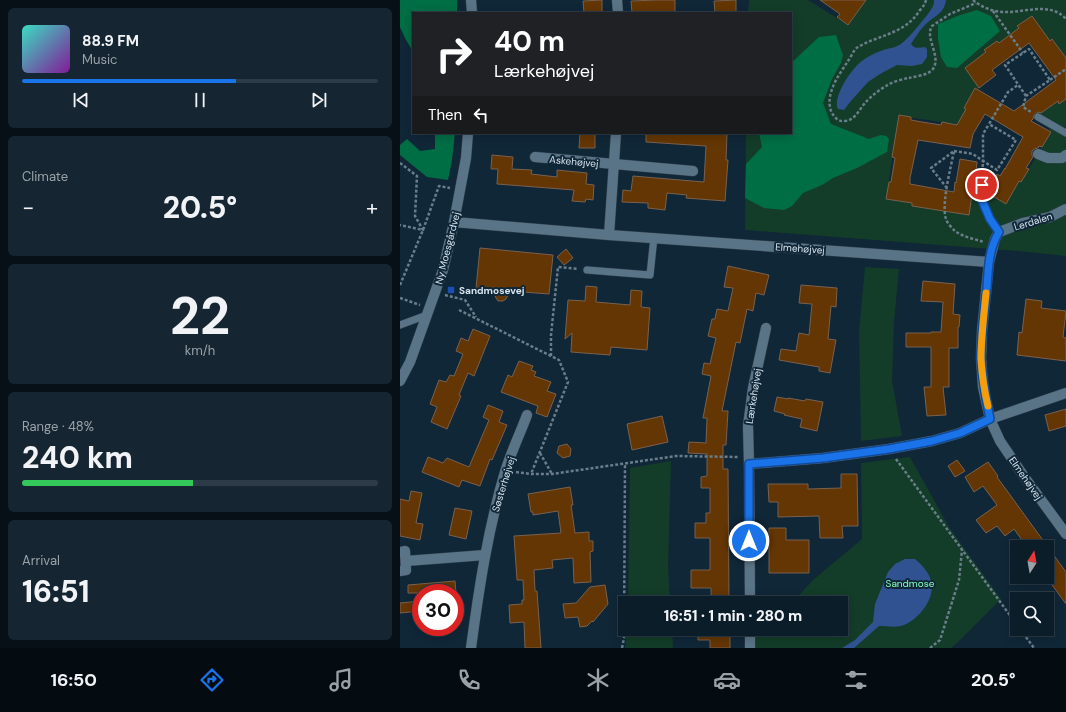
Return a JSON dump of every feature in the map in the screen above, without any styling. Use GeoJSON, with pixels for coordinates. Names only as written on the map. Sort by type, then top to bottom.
{"type":"FeatureCollection","features":[{"type":"Feature","properties":{"kind":"street"},"geometry":{"type":"LineString","coordinates":[[471,0],[472,12]]}},
{"type":"Feature","properties":{"kind":"street"},"geometry":{"type":"LineString","coordinates":[[617,0],[618,12]]}},
{"type":"Feature","properties":{"kind":"street","name":"Ny Moesgårdvej"},"geometry":{"type":"LineString","coordinates":[[400,381],[409,363],[443,270],[466,158],[468,134]]}},
{"type":"Feature","properties":{"kind":"street"},"geometry":{"type":"LineString","coordinates":[[609,235],[616,134]]}},
{"type":"Feature","properties":{"kind":"street"},"geometry":{"type":"LineString","coordinates":[[1038,154],[1048,158],[1062,158],[1066,155]]}},
{"type":"Feature","properties":{"kind":"street","name":"Askehøjvej"},"geometry":{"type":"LineString","coordinates":[[535,158],[694,171]]}},
{"type":"Feature","properties":{"kind":"street","name":"Lerdalen"},"geometry":{"type":"LineString","coordinates":[[999,232],[1023,223],[1050,217],[1066,209]]}},
{"type":"Feature","properties":{"kind":"street","name":"Elmehøjvej"},"geometry":{"type":"LineString","coordinates":[[454,222],[609,235],[989,262],[982,331],[981,358],[984,387],[990,419],[1000,441],[1066,534]]}},
{"type":"Feature","properties":{"kind":"street"},"geometry":{"type":"LineString","coordinates":[[989,262],[995,239],[999,232]]}},
{"type":"Feature","properties":{"kind":"street","name":"Lærkehøjvej"},"geometry":{"type":"LineString","coordinates":[[750,596],[748,426],[753,388],[766,328]]}},
{"type":"Feature","properties":{"kind":"street"},"geometry":{"type":"LineString","coordinates":[[748,460],[823,458],[889,449],[932,441],[960,433],[990,419],[1066,393]]}},
{"type":"Feature","properties":{"kind":"street","name":"Søsterhøjvej"},"geometry":{"type":"LineString","coordinates":[[471,648],[479,590],[493,519],[506,470],[527,415]]}},
{"type":"Feature","properties":{"kind":"street"},"geometry":{"type":"LineString","coordinates":[[400,552],[405,551],[406,561],[406,570],[400,571]]}},
{"type":"Feature","properties":{"kind":"street"},"geometry":{"type":"LineString","coordinates":[[406,561],[485,555]]}},
{"type":"Feature","properties":{"kind":"street"},"geometry":{"type":"LineString","coordinates":[[750,636],[750,648]]}},
{"type":"Feature","properties":{"kind":"lane"},"geometry":{"type":"LineString","coordinates":[[1038,117],[1066,133]]}},
{"type":"Feature","properties":{"kind":"lane"},"geometry":{"type":"LineString","coordinates":[[982,185],[981,198],[990,219],[999,232]]}},
{"type":"Feature","properties":{"kind":"lane"},"geometry":{"type":"LineString","coordinates":[[587,270],[650,275],[654,238]]}},
{"type":"Feature","properties":{"kind":"lane"},"geometry":{"type":"LineString","coordinates":[[400,325],[428,311]]}},
{"type":"Feature","properties":{"kind":"path"},"geometry":{"type":"LineString","coordinates":[[926,0],[915,19],[904,27],[857,47],[834,83],[830,99],[830,108],[833,115],[837,119],[844,121],[857,114],[865,103],[887,85],[924,74],[932,69],[935,62],[930,29],[950,14],[976,3]]}},
{"type":"Feature","properties":{"kind":"path"},"geometry":{"type":"LineString","coordinates":[[973,0],[992,11],[1005,12],[1046,9],[1056,11],[1065,18]]}},
{"type":"Feature","properties":{"kind":"path"},"geometry":{"type":"LineString","coordinates":[[992,11],[1010,33],[1023,53]]}},
{"type":"Feature","properties":{"kind":"path"},"geometry":{"type":"LineString","coordinates":[[1026,96],[1005,65],[1029,49],[1050,80]]}},
{"type":"Feature","properties":{"kind":"path"},"geometry":{"type":"LineString","coordinates":[[1038,117],[1023,107],[1026,96],[1066,69]]}},
{"type":"Feature","properties":{"kind":"path"},"geometry":{"type":"LineString","coordinates":[[982,185],[983,134],[1008,92],[1018,85]]}},
{"type":"Feature","properties":{"kind":"path"},"geometry":{"type":"LineString","coordinates":[[947,188],[931,168],[954,151],[973,154],[997,170],[1016,140],[989,124]]}},
{"type":"Feature","properties":{"kind":"path"},"geometry":{"type":"LineString","coordinates":[[954,151],[945,202],[946,219],[955,231],[993,245]]}},
{"type":"Feature","properties":{"kind":"path"},"geometry":{"type":"LineString","coordinates":[[400,163],[417,176],[415,216],[423,230]]}},
{"type":"Feature","properties":{"kind":"path"},"geometry":{"type":"LineString","coordinates":[[400,284],[423,230],[439,186],[460,190]]}},
{"type":"Feature","properties":{"kind":"path"},"geometry":{"type":"LineString","coordinates":[[400,225],[423,230]]}},
{"type":"Feature","properties":{"kind":"path"},"geometry":{"type":"LineString","coordinates":[[551,356],[551,335],[558,267],[587,270]]}},
{"type":"Feature","properties":{"kind":"path"},"geometry":{"type":"LineString","coordinates":[[435,292],[465,300],[477,319]]}},
{"type":"Feature","properties":{"kind":"path"},"geometry":{"type":"LineString","coordinates":[[400,298],[428,311]]}},
{"type":"Feature","properties":{"kind":"path"},"geometry":{"type":"LineString","coordinates":[[459,310],[559,360],[568,382],[531,474]]}},
{"type":"Feature","properties":{"kind":"path"},"geometry":{"type":"LineString","coordinates":[[889,449],[1010,615]]}},
{"type":"Feature","properties":{"kind":"path"},"geometry":{"type":"LineString","coordinates":[[540,452],[552,474]]}},
{"type":"Feature","properties":{"kind":"path"},"geometry":{"type":"LineString","coordinates":[[506,470],[531,474],[552,474],[676,456],[748,460]]}},
{"type":"Feature","properties":{"kind":"path"},"geometry":{"type":"LineString","coordinates":[[622,648],[624,638],[625,464]]}},
{"type":"Feature","properties":{"kind":"path"},"geometry":{"type":"LineString","coordinates":[[930,648],[940,640],[959,580],[962,550]]}},
{"type":"Feature","properties":{"kind":"path"},"geometry":{"type":"LineString","coordinates":[[1025,636],[1034,648]]}},
{"type":"Feature","properties":{"kind":"green space"},"geometry":{"type":"Polygon","coordinates":[[[400,0],[457,0],[457,12],[412,12],[412,50],[400,27],[400,0]]]}},
{"type":"Feature","properties":{"kind":"green space"},"geometry":{"type":"Polygon","coordinates":[[[749,0],[808,0],[848,25],[866,0],[1066,0],[1066,62],[1053,39],[1050,41],[1032,16],[1017,26],[1019,29],[999,43],[997,41],[985,50],[986,52],[965,68],[975,82],[982,86],[971,95],[964,108],[966,109],[962,125],[899,116],[886,199],[912,203],[912,206],[969,215],[972,194],[990,195],[1006,204],[1051,132],[1040,114],[1066,95],[1066,256],[745,230],[746,134],[792,134],[792,12],[748,12],[749,0]]]}},
{"type":"Feature","properties":{"kind":"green space"},"geometry":{"type":"Polygon","coordinates":[[[977,10],[991,16],[1000,31],[957,68],[947,67],[941,57],[938,39],[938,24],[977,10]]]}},
{"type":"Feature","properties":{"kind":"green space"},"geometry":{"type":"Polygon","coordinates":[[[836,35],[843,55],[841,63],[832,79],[823,103],[831,124],[869,139],[881,135],[886,136],[889,139],[887,152],[857,168],[803,193],[792,206],[784,210],[764,208],[745,198],[746,164],[762,147],[759,134],[792,134],[792,62],[819,37],[836,35]]]}},
{"type":"Feature","properties":{"kind":"green space"},"geometry":{"type":"Polygon","coordinates":[[[435,134],[455,134],[448,180],[427,177],[400,155],[400,145],[407,139],[420,151],[435,149],[435,134]]]}},
{"type":"Feature","properties":{"kind":"green space"},"geometry":{"type":"Polygon","coordinates":[[[865,267],[899,269],[894,322],[892,381],[902,436],[861,441],[859,331],[865,267]]]}},
{"type":"Feature","properties":{"kind":"green space","name":"Sandmose"},"geometry":{"type":"Polygon","coordinates":[[[910,457],[949,527],[1001,599],[951,648],[746,648],[753,636],[848,636],[848,596],[798,596],[813,580],[862,539],[861,463],[910,457]]]}},
{"type":"Feature","properties":{"kind":"green space"},"geometry":{"type":"Polygon","coordinates":[[[671,461],[668,566],[670,596],[628,596],[630,468],[671,461]]]}},
{"type":"Feature","properties":{"kind":"green space"},"geometry":{"type":"Polygon","coordinates":[[[626,636],[672,636],[673,648],[625,648],[626,636]]]}},
{"type":"Feature","properties":{"kind":"water"},"geometry":{"type":"Polygon","coordinates":[[[934,0],[946,0],[943,9],[922,28],[911,44],[915,47],[925,47],[927,49],[927,57],[922,64],[912,66],[897,65],[880,74],[868,82],[844,110],[838,109],[837,104],[840,90],[853,70],[862,61],[876,53],[901,44],[928,14],[934,4],[934,0]]]}},
{"type":"Feature","properties":{"kind":"water"},"geometry":{"type":"Polygon","coordinates":[[[905,559],[915,559],[929,575],[932,588],[929,601],[925,607],[915,618],[904,625],[895,627],[879,626],[854,648],[842,648],[855,640],[873,622],[875,604],[888,572],[895,564],[905,559]]]}},
{"type":"Feature","properties":{"kind":"building"},"geometry":{"type":"Polygon","coordinates":[[[602,0],[602,12],[584,12],[583,1],[602,0]]]}},
{"type":"Feature","properties":{"kind":"building"},"geometry":{"type":"Polygon","coordinates":[[[675,0],[675,12],[632,12],[631,1],[675,0]]]}},
{"type":"Feature","properties":{"kind":"building"},"geometry":{"type":"Polygon","coordinates":[[[736,0],[736,12],[715,12],[714,1],[736,0]]]}},
{"type":"Feature","properties":{"kind":"building"},"geometry":{"type":"Polygon","coordinates":[[[820,0],[866,0],[848,25],[837,17],[840,14],[820,0]]]}},
{"type":"Feature","properties":{"kind":"building"},"geometry":{"type":"Polygon","coordinates":[[[1032,16],[1050,41],[1052,39],[1066,58],[1066,99],[1059,104],[1058,101],[1041,113],[1038,112],[1034,115],[1031,121],[1051,132],[1042,147],[1039,146],[1032,151],[1033,157],[1026,168],[1029,169],[1021,182],[1019,181],[1006,204],[986,192],[997,174],[1000,176],[1005,169],[1023,137],[985,114],[973,134],[970,148],[918,140],[910,178],[910,184],[954,192],[960,159],[977,162],[976,173],[978,174],[975,194],[972,194],[969,215],[912,206],[912,203],[886,199],[889,182],[891,182],[895,158],[892,157],[899,115],[911,117],[911,120],[922,122],[941,125],[942,122],[957,125],[975,88],[1014,111],[1056,80],[1029,43],[992,70],[996,75],[979,88],[965,68],[986,52],[984,50],[997,41],[999,43],[1019,28],[1017,26],[1032,16]]]}},
{"type":"Feature","properties":{"kind":"building"},"geometry":{"type":"Polygon","coordinates":[[[580,134],[595,134],[595,148],[579,148],[580,134]]]}},
{"type":"Feature","properties":{"kind":"building"},"geometry":{"type":"Polygon","coordinates":[[[646,134],[727,134],[726,160],[728,160],[725,201],[686,198],[687,195],[667,193],[665,210],[648,208],[648,203],[622,202],[623,190],[631,191],[633,176],[704,182],[706,146],[646,142],[646,134]]]}},
{"type":"Feature","properties":{"kind":"building"},"geometry":{"type":"Polygon","coordinates":[[[492,155],[513,157],[512,169],[532,170],[531,174],[557,177],[557,170],[587,173],[586,184],[594,185],[593,200],[586,199],[585,202],[572,201],[574,190],[497,184],[498,169],[491,169],[492,155]]]}},
{"type":"Feature","properties":{"kind":"building"},"geometry":{"type":"Polygon","coordinates":[[[480,248],[553,255],[549,294],[510,291],[506,299],[503,301],[498,301],[493,290],[476,288],[480,248]]]}},
{"type":"Feature","properties":{"kind":"building"},"geometry":{"type":"Polygon","coordinates":[[[566,249],[573,258],[564,265],[557,257],[566,249]]]}},
{"type":"Feature","properties":{"kind":"building"},"geometry":{"type":"Polygon","coordinates":[[[728,266],[769,275],[764,295],[756,293],[753,311],[747,309],[740,343],[736,342],[722,411],[728,411],[726,445],[723,445],[723,469],[728,469],[729,596],[711,596],[711,588],[691,588],[691,570],[710,570],[710,538],[695,538],[695,523],[706,523],[706,513],[710,513],[710,488],[701,488],[701,477],[707,476],[707,454],[688,453],[689,442],[706,443],[707,418],[703,418],[711,376],[702,374],[704,363],[710,364],[716,338],[708,336],[712,319],[715,319],[717,309],[728,311],[733,288],[724,287],[728,266]]]}},
{"type":"Feature","properties":{"kind":"building"},"geometry":{"type":"Polygon","coordinates":[[[923,281],[955,284],[953,314],[960,315],[958,327],[958,348],[949,348],[949,387],[943,387],[946,415],[927,416],[924,387],[931,387],[931,347],[906,347],[906,333],[941,332],[943,302],[921,301],[923,281]]]}},
{"type":"Feature","properties":{"kind":"building"},"geometry":{"type":"Polygon","coordinates":[[[801,285],[837,288],[836,307],[831,306],[828,339],[836,340],[830,373],[819,371],[819,367],[779,360],[781,349],[796,351],[799,333],[809,335],[812,304],[799,303],[801,285]]]}},
{"type":"Feature","properties":{"kind":"building"},"geometry":{"type":"Polygon","coordinates":[[[586,286],[597,287],[596,302],[630,305],[631,290],[642,291],[641,307],[650,308],[647,350],[611,347],[610,355],[571,352],[572,333],[565,339],[568,300],[585,301],[586,286]]]}},
{"type":"Feature","properties":{"kind":"building"},"geometry":{"type":"Polygon","coordinates":[[[1026,299],[1042,301],[1041,308],[1066,311],[1063,337],[1066,338],[1066,361],[1017,355],[1019,332],[1022,333],[1026,299]]]}},
{"type":"Feature","properties":{"kind":"building"},"geometry":{"type":"Polygon","coordinates":[[[473,329],[490,336],[474,376],[468,373],[459,395],[461,396],[447,429],[431,422],[437,407],[430,404],[439,380],[446,382],[450,375],[454,376],[463,354],[456,351],[461,338],[468,341],[473,329]]]}},
{"type":"Feature","properties":{"kind":"building"},"geometry":{"type":"Polygon","coordinates":[[[519,361],[533,366],[531,370],[536,372],[534,376],[551,382],[547,391],[556,394],[547,417],[536,413],[538,406],[501,392],[508,375],[512,377],[519,361]]]}},
{"type":"Feature","properties":{"kind":"building"},"geometry":{"type":"Polygon","coordinates":[[[777,397],[823,402],[817,431],[800,427],[802,419],[774,411],[777,397]]]}},
{"type":"Feature","properties":{"kind":"building"},"geometry":{"type":"Polygon","coordinates":[[[488,405],[503,411],[499,422],[507,425],[492,460],[490,459],[480,486],[462,480],[459,487],[422,472],[428,457],[443,463],[447,458],[469,467],[489,420],[483,417],[488,405]]]}},
{"type":"Feature","properties":{"kind":"building"},"geometry":{"type":"Polygon","coordinates":[[[1066,409],[1066,426],[1049,431],[1045,415],[1066,409]]]}},
{"type":"Feature","properties":{"kind":"building"},"geometry":{"type":"Polygon","coordinates":[[[662,416],[668,442],[632,450],[627,424],[662,416]]]}},
{"type":"Feature","properties":{"kind":"building"},"geometry":{"type":"Polygon","coordinates":[[[567,444],[571,449],[570,456],[563,458],[557,453],[559,446],[567,444]]]}},
{"type":"Feature","properties":{"kind":"building"},"geometry":{"type":"Polygon","coordinates":[[[957,460],[965,471],[955,477],[948,466],[957,460]]]}},
{"type":"Feature","properties":{"kind":"building"},"geometry":{"type":"Polygon","coordinates":[[[988,462],[998,476],[997,477],[1043,540],[1022,540],[1014,529],[1005,536],[997,526],[986,533],[976,520],[997,505],[983,486],[974,492],[965,477],[988,462]]]}},
{"type":"Feature","properties":{"kind":"building"},"geometry":{"type":"Polygon","coordinates":[[[841,474],[857,474],[858,526],[842,526],[843,538],[820,538],[819,516],[778,517],[778,502],[769,502],[768,484],[808,484],[808,489],[841,488],[841,474]]]}},
{"type":"Feature","properties":{"kind":"building"},"geometry":{"type":"Polygon","coordinates":[[[570,487],[575,533],[589,532],[589,541],[593,541],[593,551],[590,552],[591,582],[574,583],[573,558],[552,560],[553,568],[534,570],[541,648],[525,648],[524,622],[510,623],[509,605],[522,604],[522,600],[524,600],[523,580],[517,580],[514,536],[561,533],[558,511],[533,515],[533,512],[531,512],[528,494],[570,487]]]}},
{"type":"Feature","properties":{"kind":"building"},"geometry":{"type":"Polygon","coordinates":[[[411,491],[422,493],[416,523],[423,524],[420,540],[400,536],[400,499],[409,501],[411,491]]]}},
{"type":"Feature","properties":{"kind":"building"},"geometry":{"type":"Polygon","coordinates":[[[455,508],[472,511],[466,539],[449,535],[455,508]]]}},
{"type":"Feature","properties":{"kind":"building"},"geometry":{"type":"Polygon","coordinates":[[[769,528],[786,528],[786,540],[809,540],[809,573],[769,573],[769,528]]]}},
{"type":"Feature","properties":{"kind":"building"},"geometry":{"type":"Polygon","coordinates":[[[1054,555],[1066,572],[1066,604],[1051,584],[1054,584],[1054,555]]]}},
{"type":"Feature","properties":{"kind":"building"},"geometry":{"type":"Polygon","coordinates":[[[455,581],[455,584],[420,584],[455,581]]]}},
{"type":"Feature","properties":{"kind":"building"},"geometry":{"type":"Polygon","coordinates":[[[408,585],[412,585],[412,593],[408,593],[408,585]]]}},
{"type":"Feature","properties":{"kind":"building"},"geometry":{"type":"Polygon","coordinates":[[[605,585],[608,604],[593,622],[592,621],[587,626],[580,627],[578,617],[565,618],[563,604],[576,603],[590,587],[605,585]]]}},
{"type":"Feature","properties":{"kind":"building"},"geometry":{"type":"Polygon","coordinates":[[[412,602],[412,612],[400,613],[400,603],[412,602]]]}},
{"type":"Feature","properties":{"kind":"building"},"geometry":{"type":"Polygon","coordinates":[[[698,636],[730,636],[730,648],[710,648],[710,640],[698,640],[698,636]]]}},
{"type":"Feature","properties":{"kind":"slow traffic"},"geometry":{"type":"LineString","coordinates":[[986,293],[981,358],[984,387],[988,406]]}},
{"type":"Feature","properties":{"kind":"place","name":"Sandmosevej"},"geometry":{"type":"Point","coordinates":[451,290]}},
{"type":"Feature","properties":{"kind":"route"},"geometry":{"type":"LineString","coordinates":[[749,541],[749,464],[823,458],[889,449],[932,441],[960,433],[990,419],[984,387],[981,358],[982,331],[989,262],[995,239],[999,232],[990,219],[981,198],[982,185]]}}]}
